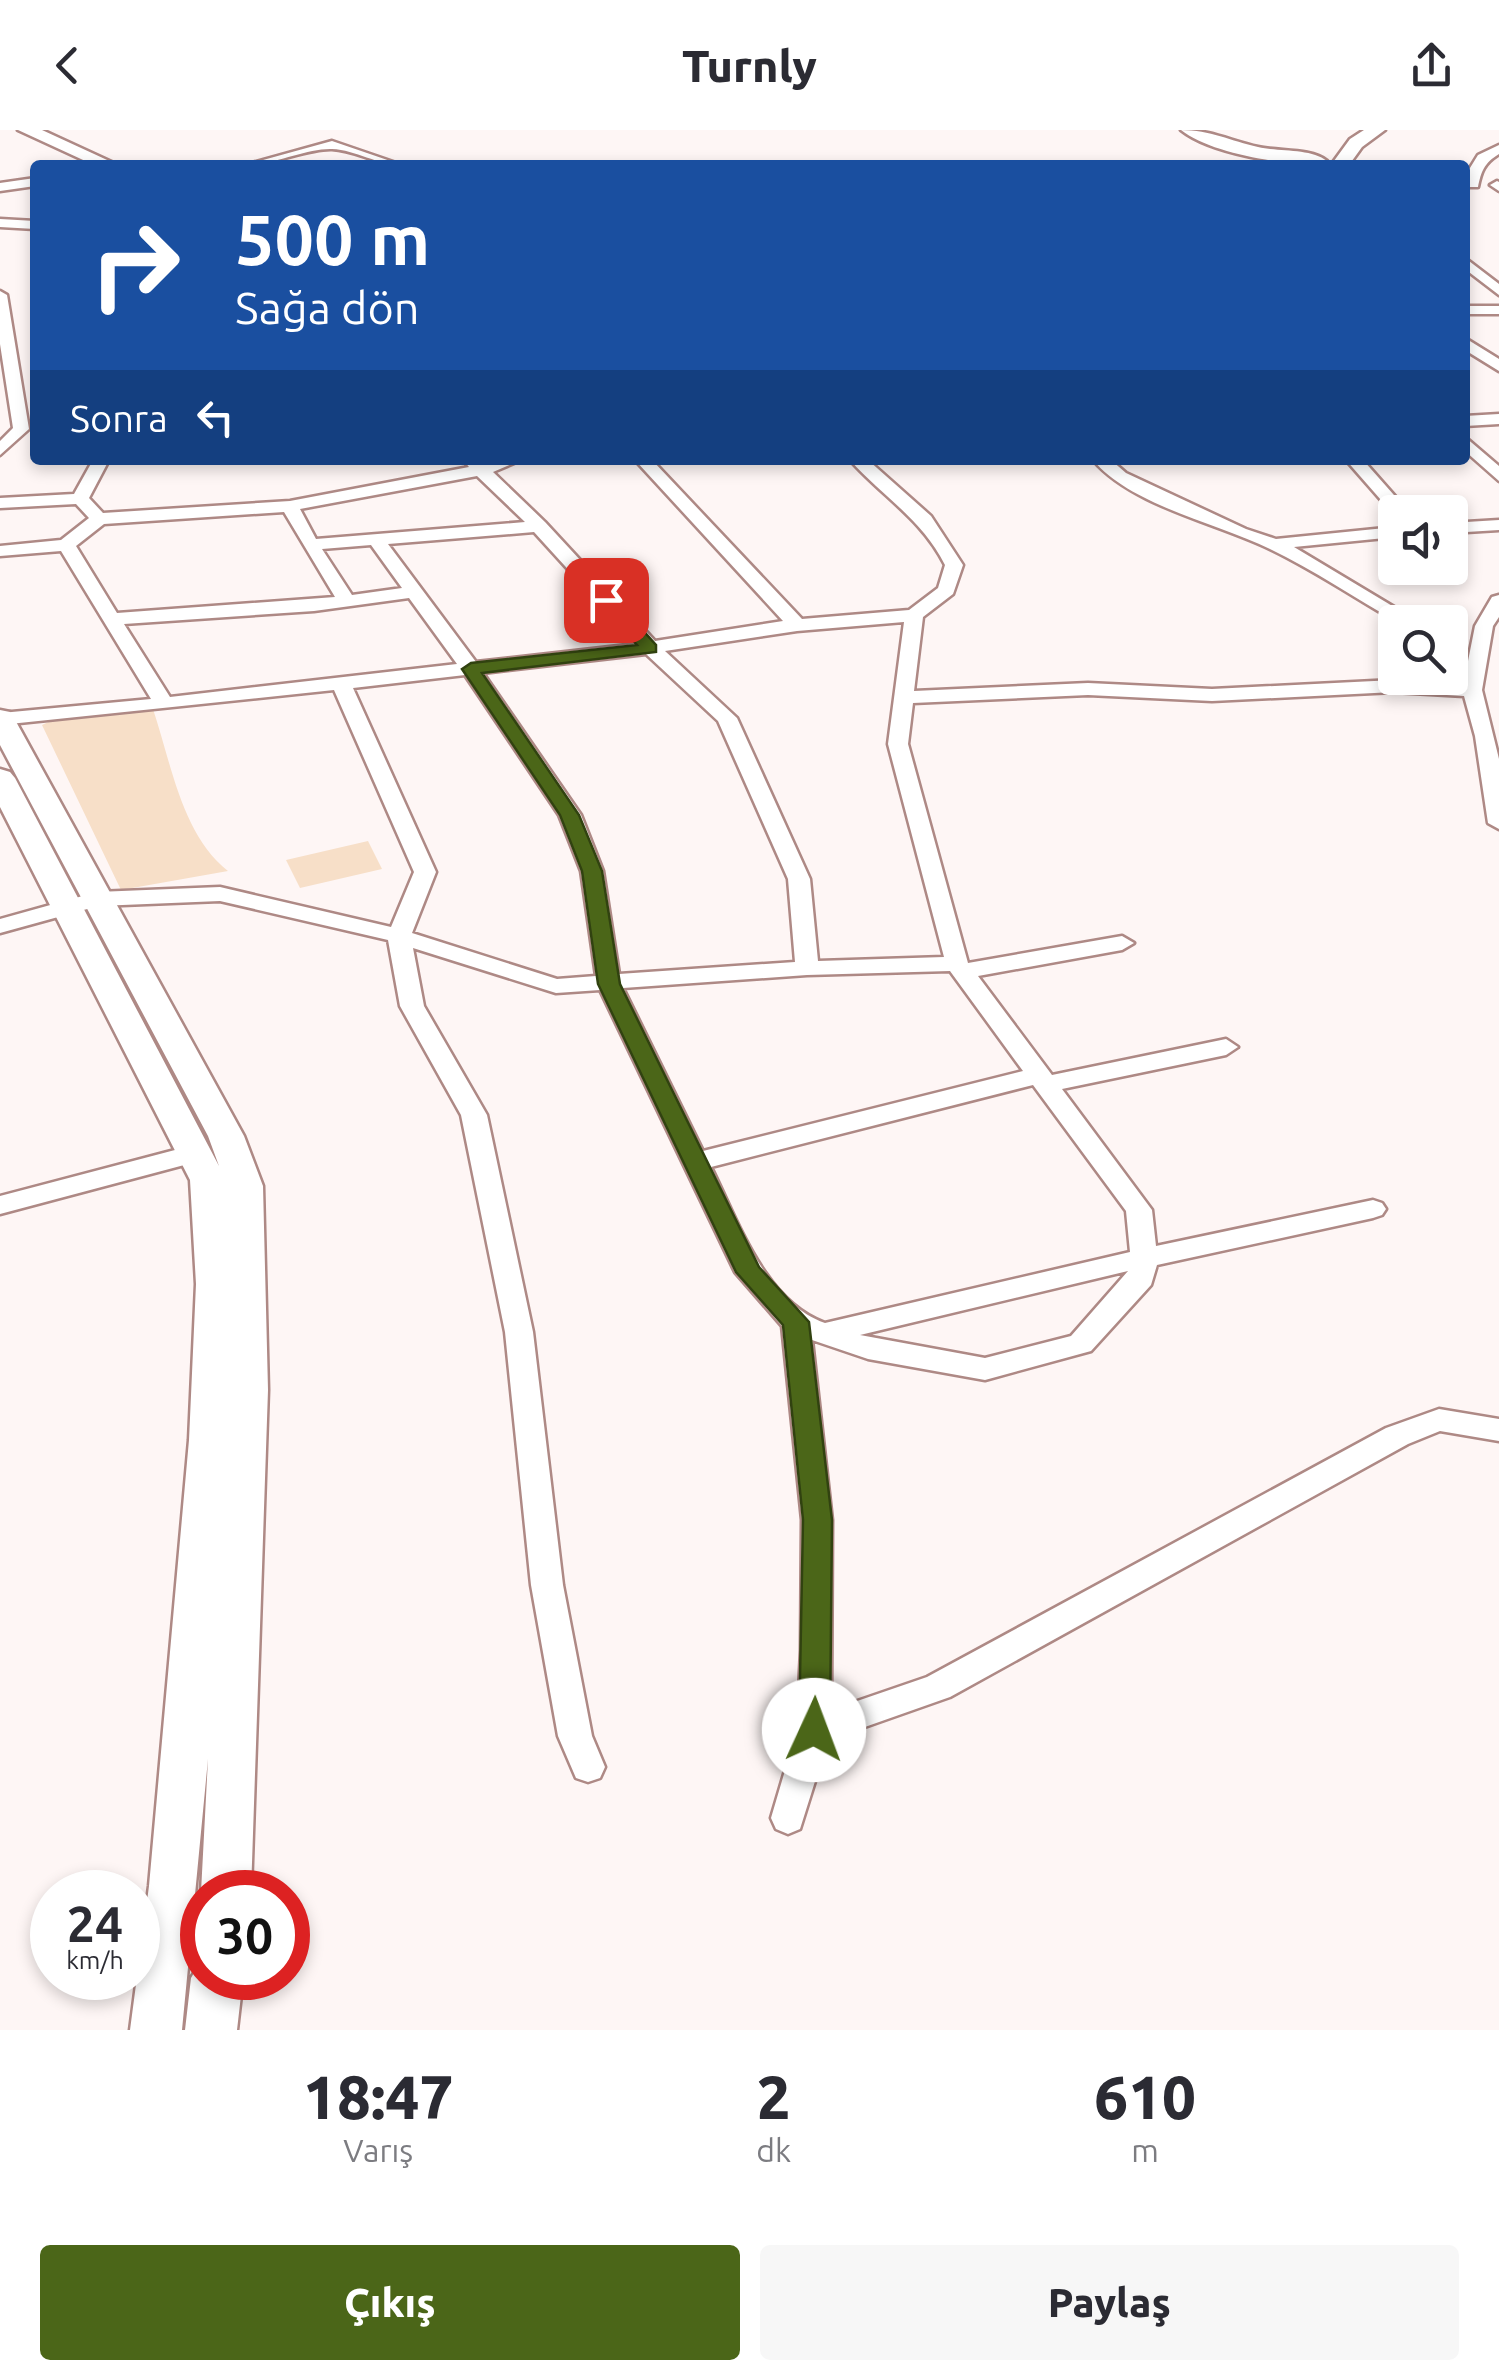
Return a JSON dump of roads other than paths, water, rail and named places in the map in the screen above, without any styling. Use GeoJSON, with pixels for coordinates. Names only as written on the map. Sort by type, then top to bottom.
{"type":"FeatureCollection","features":[{"type":"Feature","properties":{"kind":"street"},"geometry":{"type":"LineString","coordinates":[[27,130],[107,160]]}},
{"type":"Feature","properties":{"kind":"street"},"geometry":{"type":"LineString","coordinates":[[63,130],[112,160]]}},
{"type":"Feature","properties":{"kind":"street"},"geometry":{"type":"LineString","coordinates":[[1190,130],[1254,152],[1299,160]]}},
{"type":"Feature","properties":{"kind":"street"},"geometry":{"type":"LineString","coordinates":[[1319,160],[1350,130]]}},
{"type":"Feature","properties":{"kind":"street"},"geometry":{"type":"LineString","coordinates":[[1344,160],[1356,144],[1376,130]]}},
{"type":"Feature","properties":{"kind":"street"},"geometry":{"type":"LineString","coordinates":[[272,160],[332,146],[379,160]]}},
{"type":"Feature","properties":{"kind":"street"},"geometry":{"type":"LineString","coordinates":[[1470,180],[1483,158],[1499,148]]}},
{"type":"Feature","properties":{"kind":"street"},"geometry":{"type":"LineString","coordinates":[[0,187],[30,183]]}},
{"type":"Feature","properties":{"kind":"street"},"geometry":{"type":"LineString","coordinates":[[1470,184],[1498,186]]}},
{"type":"Feature","properties":{"kind":"street"},"geometry":{"type":"LineString","coordinates":[[1,220],[30,224]]}},
{"type":"Feature","properties":{"kind":"street"},"geometry":{"type":"LineString","coordinates":[[1470,255],[1499,278]]}},
{"type":"Feature","properties":{"kind":"street"},"geometry":{"type":"LineString","coordinates":[[1470,266],[1499,290]]}},
{"type":"Feature","properties":{"kind":"street"},"geometry":{"type":"LineString","coordinates":[[1,304],[28,428]]}},
{"type":"Feature","properties":{"kind":"street"},"geometry":{"type":"LineString","coordinates":[[1470,310],[1499,310]]}},
{"type":"Feature","properties":{"kind":"street"},"geometry":{"type":"LineString","coordinates":[[1470,349],[1499,366]]}},
{"type":"Feature","properties":{"kind":"street"},"geometry":{"type":"LineString","coordinates":[[1470,421],[1499,419]]}},
{"type":"Feature","properties":{"kind":"street"},"geometry":{"type":"LineString","coordinates":[[0,433],[28,428]]}},
{"type":"Feature","properties":{"kind":"street"},"geometry":{"type":"LineString","coordinates":[[0,450],[28,428]]}},
{"type":"Feature","properties":{"kind":"street"},"geometry":{"type":"LineString","coordinates":[[1470,447],[1499,476]]}},
{"type":"Feature","properties":{"kind":"street"},"geometry":{"type":"LineString","coordinates":[[80,499],[98,465]]}},
{"type":"Feature","properties":{"kind":"street"},"geometry":{"type":"LineString","coordinates":[[0,551],[66,545],[100,519],[290,506],[476,465],[540,526],[650,648],[727,718],[799,878],[807,968]]}},
{"type":"Feature","properties":{"kind":"street"},"geometry":{"type":"LineString","coordinates":[[648,465],[797,625]]}},
{"type":"Feature","properties":{"kind":"street"},"geometry":{"type":"LineString","coordinates":[[156,2030],[174,1886],[210,1440],[214,1284],[208,1180],[0,718],[164,704],[650,648],[797,625],[914,616],[946,590],[954,565],[942,537],[864,465]]}},
{"type":"Feature","properties":{"kind":"street"},"geometry":{"type":"LineString","coordinates":[[1106,465],[1120,477],[1240,533],[1275,544],[1381,605]]}},
{"type":"Feature","properties":{"kind":"street"},"geometry":{"type":"LineString","coordinates":[[1359,465],[1386,495]]}},
{"type":"Feature","properties":{"kind":"street"},"geometry":{"type":"LineString","coordinates":[[0,503],[80,499],[100,519]]}},
{"type":"Feature","properties":{"kind":"street"},"geometry":{"type":"LineString","coordinates":[[290,506],[347,601]]}},
{"type":"Feature","properties":{"kind":"street"},"geometry":{"type":"LineString","coordinates":[[1468,527],[1499,525]]}},
{"type":"Feature","properties":{"kind":"street"},"geometry":{"type":"LineString","coordinates":[[310,545],[540,526]]}},
{"type":"Feature","properties":{"kind":"street"},"geometry":{"type":"LineString","coordinates":[[1275,544],[1378,534]]}},
{"type":"Feature","properties":{"kind":"street"},"geometry":{"type":"LineString","coordinates":[[376,540],[471,669],[570,815],[592,871],[609,984],[749,1272],[810,1328],[868,1349],[985,1369],[1081,1344],[1141,1278],[1144,1258],[1139,1210],[960,968],[898,744],[914,616]]}},
{"type":"Feature","properties":{"kind":"street"},"geometry":{"type":"LineString","coordinates":[[66,545],[164,704]]}},
{"type":"Feature","properties":{"kind":"street"},"geometry":{"type":"LineString","coordinates":[[110,619],[347,601],[414,592]]}},
{"type":"Feature","properties":{"kind":"street"},"geometry":{"type":"LineString","coordinates":[[1499,600],[1484,626],[1472,690],[1496,790],[1499,823]]}},
{"type":"Feature","properties":{"kind":"street"},"geometry":{"type":"LineString","coordinates":[[341,684],[426,872],[399,936],[412,1006],[474,1115],[520,1332],[547,1586],[575,1736],[588,1767]]}},
{"type":"Feature","properties":{"kind":"street"},"geometry":{"type":"LineString","coordinates":[[1468,685],[1472,690]]}},
{"type":"Feature","properties":{"kind":"street"},"geometry":{"type":"LineString","coordinates":[[904,698],[1088,689],[1212,695],[1394,686],[1472,690]]}},
{"type":"Feature","properties":{"kind":"street"},"geometry":{"type":"LineString","coordinates":[[0,778],[237,1156],[246,1186],[248,1390],[227,1870]]}},
{"type":"Feature","properties":{"kind":"street"},"geometry":{"type":"LineString","coordinates":[[0,926],[81,902],[220,894],[399,936],[556,986],[807,968],[960,968],[1122,943]]}},
{"type":"Feature","properties":{"kind":"street"},"geometry":{"type":"LineString","coordinates":[[696,1162],[1043,1080],[1226,1047]]}},
{"type":"Feature","properties":{"kind":"street"},"geometry":{"type":"LineString","coordinates":[[0,1204],[194,1154]]}},
{"type":"Feature","properties":{"kind":"street"},"geometry":{"type":"LineString","coordinates":[[810,1328],[1373,1209]]}},
{"type":"Feature","properties":{"kind":"street"},"geometry":{"type":"LineString","coordinates":[[788,1818],[814,1730],[818,1520],[810,1328]]}},
{"type":"Feature","properties":{"kind":"street"},"geometry":{"type":"LineString","coordinates":[[814,1730],[938,1687],[1398,1436],[1438,1420],[1499,1430]]}},
{"type":"Feature","properties":{"kind":"street"},"geometry":{"type":"LineString","coordinates":[[211,2030],[214,2000]]}}]}
